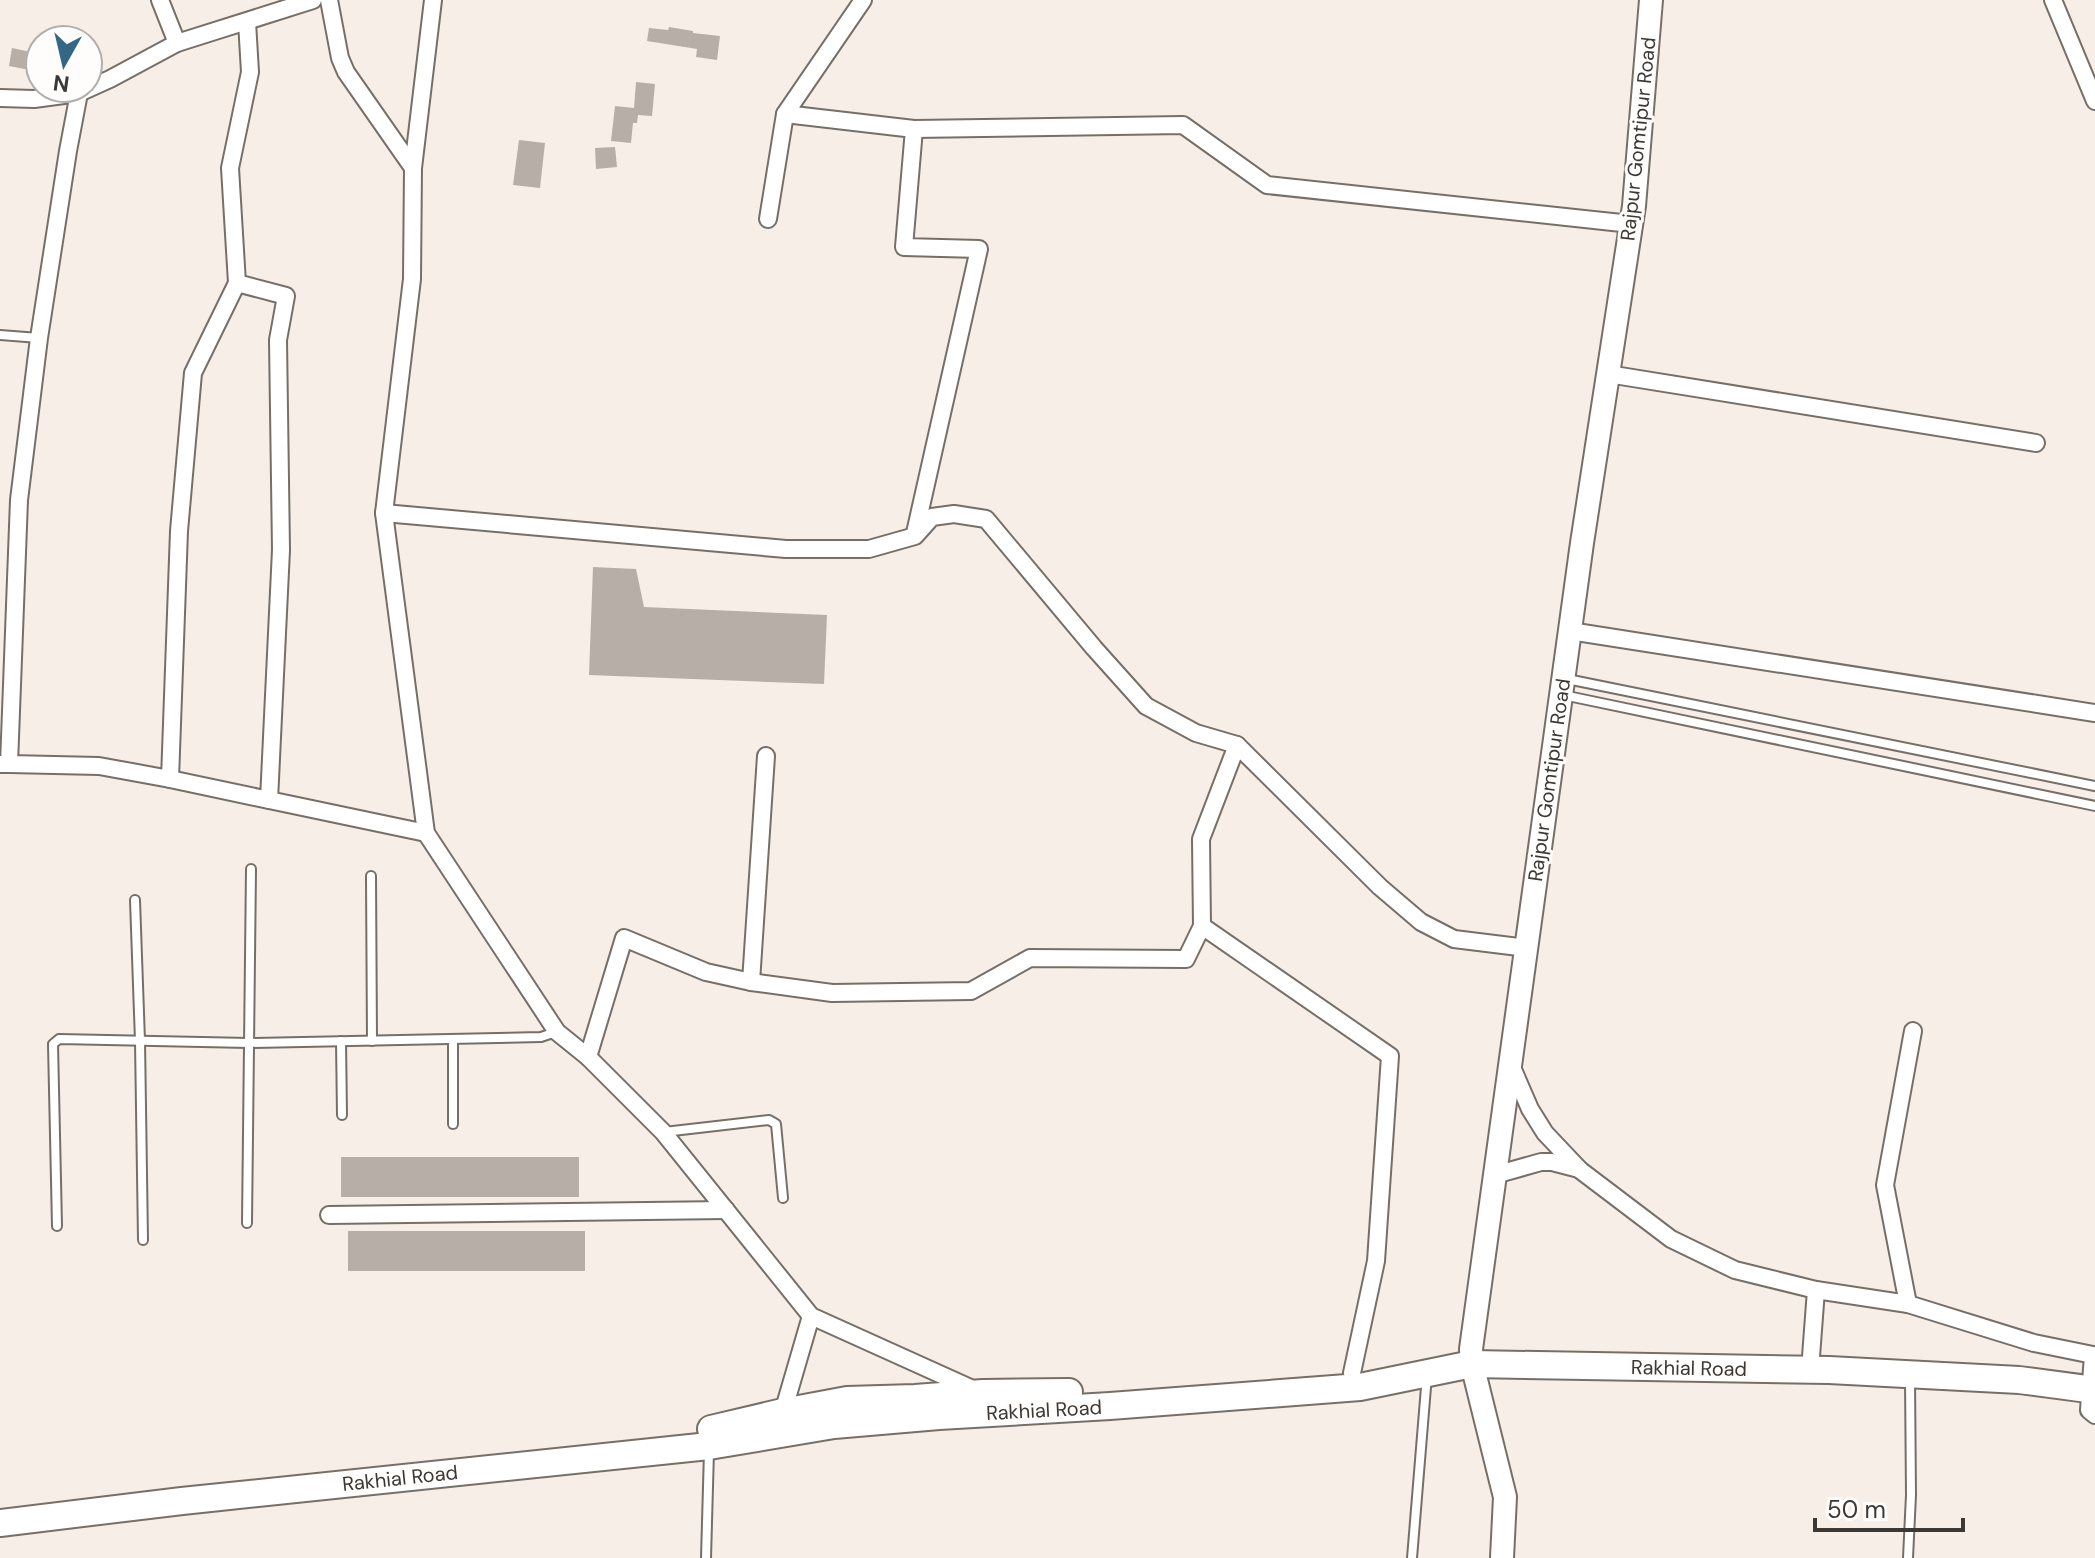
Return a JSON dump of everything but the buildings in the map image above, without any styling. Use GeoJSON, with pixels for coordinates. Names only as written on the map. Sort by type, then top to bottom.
{"type":"FeatureCollection","features":[{"type":"Feature","properties":{"kind":"main road","name":"Rajpur Gomtipur Road"},"geometry":{"type":"LineString","coordinates":[[1502,1558],[1505,1497],[1471,1357],[1562,686],[1631,224],[1651,0]]}},
{"type":"Feature","properties":{"kind":"main road","name":"Rakhial Road"},"geometry":{"type":"LineString","coordinates":[[0,1523],[197,1499],[709,1446],[834,1425],[1360,1387],[1427,1375],[1471,1357]]}},
{"type":"Feature","properties":{"kind":"main road","name":"Rakhial Road"},"geometry":{"type":"LineString","coordinates":[[0,1507],[705,1431],[847,1400],[1096,1391],[1352,1373],[1471,1357],[2019,1380],[2093,1398]]}},
{"type":"Feature","properties":{"kind":"street"},"geometry":{"type":"LineString","coordinates":[[160,0],[177,43]]}},
{"type":"Feature","properties":{"kind":"street"},"geometry":{"type":"LineString","coordinates":[[104,82],[177,43],[313,0]]}},
{"type":"Feature","properties":{"kind":"street"},"geometry":{"type":"LineString","coordinates":[[329,0],[340,58],[346,72],[413,168]]}},
{"type":"Feature","properties":{"kind":"street"},"geometry":{"type":"LineString","coordinates":[[433,0],[413,168],[412,279],[384,513],[426,833],[557,1032],[588,1057],[663,1132],[811,1316],[983,1393]]}},
{"type":"Feature","properties":{"kind":"street"},"geometry":{"type":"LineString","coordinates":[[768,219],[785,114],[863,0]]}},
{"type":"Feature","properties":{"kind":"street"},"geometry":{"type":"LineString","coordinates":[[2053,0],[2095,101]]}},
{"type":"Feature","properties":{"kind":"street"},"geometry":{"type":"LineString","coordinates":[[170,779],[179,531],[193,373],[237,283],[230,168],[250,72],[247,22]]}},
{"type":"Feature","properties":{"kind":"street"},"geometry":{"type":"LineString","coordinates":[[0,98],[24,99]]}},
{"type":"Feature","properties":{"kind":"street"},"geometry":{"type":"LineString","coordinates":[[77,104],[39,338],[19,500],[4,764],[99,766],[426,833]]}},
{"type":"Feature","properties":{"kind":"street"},"geometry":{"type":"LineString","coordinates":[[785,114],[914,129],[1183,125],[1267,185],[1631,224]]}},
{"type":"Feature","properties":{"kind":"street"},"geometry":{"type":"LineString","coordinates":[[914,129],[904,247],[979,249],[915,536]]}},
{"type":"Feature","properties":{"kind":"street"},"geometry":{"type":"LineString","coordinates":[[237,283],[286,296],[278,340],[281,550],[269,800]]}},
{"type":"Feature","properties":{"kind":"street"},"geometry":{"type":"LineString","coordinates":[[1608,374],[2036,443]]}},
{"type":"Feature","properties":{"kind":"street"},"geometry":{"type":"LineString","coordinates":[[384,513],[786,549],[869,549],[915,536],[932,517],[954,514],[986,519],[1146,706],[1196,733],[1237,745],[1380,887],[1421,922],[1454,939],[1527,948]]}},
{"type":"Feature","properties":{"kind":"street"},"geometry":{"type":"LineString","coordinates":[[1570,631],[2095,713]]}},
{"type":"Feature","properties":{"kind":"street"},"geometry":{"type":"LineString","coordinates":[[588,1057],[624,938],[706,972],[751,982],[832,993],[971,991],[1030,958],[1186,959],[1202,926],[1201,839],[1237,745]]}},
{"type":"Feature","properties":{"kind":"street"},"geometry":{"type":"LineString","coordinates":[[751,982],[766,756]]}},
{"type":"Feature","properties":{"kind":"street"},"geometry":{"type":"LineString","coordinates":[[1202,926],[1390,1056],[1376,1261],[1352,1373]]}},
{"type":"Feature","properties":{"kind":"street"},"geometry":{"type":"LineString","coordinates":[[1908,1304],[1885,1185],[1913,1031]]}},
{"type":"Feature","properties":{"kind":"street"},"geometry":{"type":"LineString","coordinates":[[1511,1065],[1530,1109],[1545,1133],[1580,1170],[1671,1239],[1735,1270],[1816,1290],[1908,1304],[2034,1343],[2094,1355],[2093,1398]]}},
{"type":"Feature","properties":{"kind":"street"},"geometry":{"type":"LineString","coordinates":[[1495,1175],[1541,1162],[1580,1170]]}},
{"type":"Feature","properties":{"kind":"street"},"geometry":{"type":"LineString","coordinates":[[329,1215],[726,1210]]}},
{"type":"Feature","properties":{"kind":"street"},"geometry":{"type":"LineString","coordinates":[[1810,1370],[1816,1290]]}},
{"type":"Feature","properties":{"kind":"street"},"geometry":{"type":"LineString","coordinates":[[783,1412],[811,1316]]}},
{"type":"Feature","properties":{"kind":"lane"},"geometry":{"type":"LineString","coordinates":[[0,335],[39,338]]}},
{"type":"Feature","properties":{"kind":"lane"},"geometry":{"type":"LineString","coordinates":[[1562,686],[1722,711],[2095,786]]}},
{"type":"Feature","properties":{"kind":"lane"},"geometry":{"type":"LineString","coordinates":[[1562,686],[1718,727],[2095,806]]}},
{"type":"Feature","properties":{"kind":"lane"},"geometry":{"type":"LineString","coordinates":[[1718,727],[1722,711]]}},
{"type":"Feature","properties":{"kind":"lane"},"geometry":{"type":"LineString","coordinates":[[1822,749],[1825,731]]}},
{"type":"Feature","properties":{"kind":"lane"},"geometry":{"type":"LineString","coordinates":[[1919,769],[1923,751]]}},
{"type":"Feature","properties":{"kind":"lane"},"geometry":{"type":"LineString","coordinates":[[247,1223],[251,869]]}},
{"type":"Feature","properties":{"kind":"lane"},"geometry":{"type":"LineString","coordinates":[[371,876],[372,1041]]}},
{"type":"Feature","properties":{"kind":"lane"},"geometry":{"type":"LineString","coordinates":[[135,900],[143,1240]]}},
{"type":"Feature","properties":{"kind":"lane"},"geometry":{"type":"LineString","coordinates":[[57,1226],[53,1044],[59,1039],[249,1043],[541,1037],[557,1032]]}},
{"type":"Feature","properties":{"kind":"lane"},"geometry":{"type":"LineString","coordinates":[[453,1039],[453,1124]]}},
{"type":"Feature","properties":{"kind":"lane"},"geometry":{"type":"LineString","coordinates":[[341,1041],[342,1115]]}},
{"type":"Feature","properties":{"kind":"lane"},"geometry":{"type":"LineString","coordinates":[[663,1132],[769,1120],[776,1124],[783,1198]]}},
{"type":"Feature","properties":{"kind":"lane"},"geometry":{"type":"LineString","coordinates":[[1908,1558],[1910,1374]]}},
{"type":"Feature","properties":{"kind":"lane"},"geometry":{"type":"LineString","coordinates":[[1412,1558],[1427,1375]]}},
{"type":"Feature","properties":{"kind":"lane"},"geometry":{"type":"LineString","coordinates":[[706,1558],[709,1446]]}}]}
